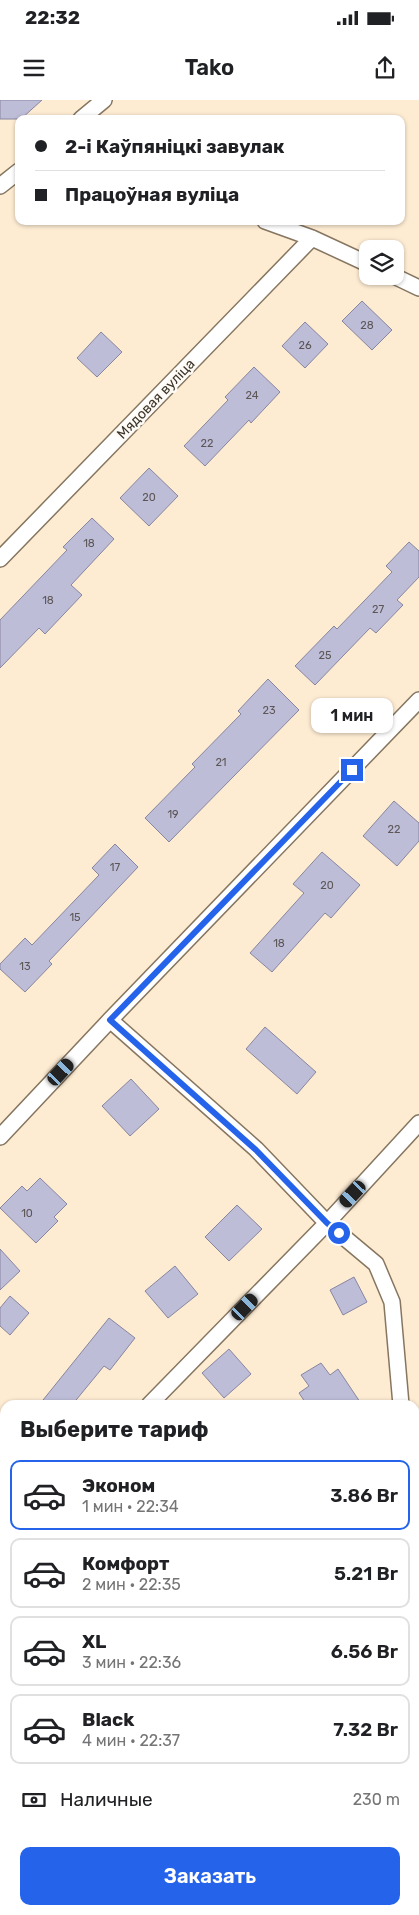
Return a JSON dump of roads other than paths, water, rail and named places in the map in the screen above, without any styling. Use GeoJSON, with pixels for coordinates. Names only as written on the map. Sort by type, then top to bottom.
{"type":"FeatureCollection","features":[{"type":"Feature","properties":{"kind":"street"},"geometry":{"type":"LineString","coordinates":[[86,115],[104,100]]}},
{"type":"Feature","properties":{"kind":"street"},"geometry":{"type":"LineString","coordinates":[[0,186],[15,173]]}},
{"type":"Feature","properties":{"kind":"street"},"geometry":{"type":"LineString","coordinates":[[277,225],[312,238],[359,260]]}},
{"type":"Feature","properties":{"kind":"street","name":"Мядовая вуліца"},"geometry":{"type":"LineString","coordinates":[[0,559],[312,238]]}},
{"type":"Feature","properties":{"kind":"street"},"geometry":{"type":"LineString","coordinates":[[404,281],[419,288]]}},
{"type":"Feature","properties":{"kind":"street"},"geometry":{"type":"LineString","coordinates":[[0,1137],[110,1020],[419,700]]}},
{"type":"Feature","properties":{"kind":"street"},"geometry":{"type":"LineString","coordinates":[[110,1020],[256,1150],[327,1223],[376,1264],[392,1302],[401,1400]]}},
{"type":"Feature","properties":{"kind":"street"},"geometry":{"type":"LineString","coordinates":[[154,1400],[327,1223],[419,1123]]}}]}
